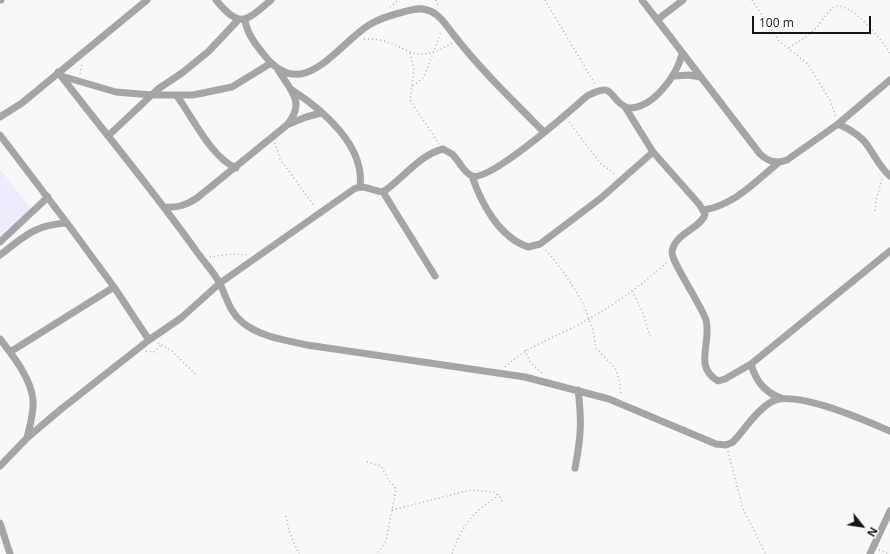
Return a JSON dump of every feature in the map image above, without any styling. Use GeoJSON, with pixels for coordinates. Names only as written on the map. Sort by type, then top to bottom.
{"type":"FeatureCollection","features":[{"type":"Feature","properties":{"kind":"street"},"geometry":{"type":"LineString","coordinates":[[0,117],[22,103],[59,74],[147,0]]}},
{"type":"Feature","properties":{"kind":"street"},"geometry":{"type":"LineString","coordinates":[[165,207],[174,208],[185,206],[236,168],[277,134],[287,125],[296,111],[297,103],[290,89],[251,37],[241,20],[231,16],[216,0]]}},
{"type":"Feature","properties":{"kind":"street"},"geometry":{"type":"LineString","coordinates":[[108,136],[152,95],[196,63],[241,20],[270,0]]}},
{"type":"Feature","properties":{"kind":"street"},"geometry":{"type":"LineString","coordinates":[[642,0],[760,154],[767,161],[778,163]]}},
{"type":"Feature","properties":{"kind":"street"},"geometry":{"type":"LineString","coordinates":[[657,20],[683,0]]}},
{"type":"Feature","properties":{"kind":"street"},"geometry":{"type":"LineString","coordinates":[[276,69],[292,74],[317,68],[368,25],[383,18],[418,9],[427,10],[434,13],[443,22],[471,57],[544,132]]}},
{"type":"Feature","properties":{"kind":"street"},"geometry":{"type":"LineString","coordinates":[[625,107],[635,108],[651,99],[674,76],[682,54]]}},
{"type":"Feature","properties":{"kind":"street"},"geometry":{"type":"LineString","coordinates":[[59,74],[105,90],[177,96],[210,92],[232,87],[271,63]]}},
{"type":"Feature","properties":{"kind":"street"},"geometry":{"type":"LineString","coordinates":[[59,74],[165,207],[220,283],[227,304],[233,314],[243,323],[274,338],[307,345],[525,377],[578,390],[622,404],[716,444],[726,445],[733,442],[765,407],[772,401],[781,398]]}},
{"type":"Feature","properties":{"kind":"street"},"geometry":{"type":"LineString","coordinates":[[674,76],[700,76]]}},
{"type":"Feature","properties":{"kind":"street"},"geometry":{"type":"LineString","coordinates":[[704,210],[715,208],[732,200],[778,163],[787,160],[838,124],[890,80]]}},
{"type":"Feature","properties":{"kind":"street"},"geometry":{"type":"LineString","coordinates":[[290,89],[312,104],[349,143],[360,166],[360,186]]}},
{"type":"Feature","properties":{"kind":"street"},"geometry":{"type":"LineString","coordinates":[[472,176],[484,175],[500,166],[587,96],[598,90],[609,91],[625,107],[652,152],[704,210],[704,217],[679,239],[674,247],[672,256],[702,308],[706,322],[707,334],[704,364],[712,378],[718,381],[751,364],[890,251]]}},
{"type":"Feature","properties":{"kind":"street"},"geometry":{"type":"LineString","coordinates":[[177,96],[218,155],[236,168]]}},
{"type":"Feature","properties":{"kind":"street"},"geometry":{"type":"LineString","coordinates":[[287,125],[306,117],[321,113]]}},
{"type":"Feature","properties":{"kind":"street"},"geometry":{"type":"LineString","coordinates":[[838,124],[851,130],[863,140],[887,173]]}},
{"type":"Feature","properties":{"kind":"street"},"geometry":{"type":"LineString","coordinates":[[0,135],[68,223],[114,287],[149,340]]}},
{"type":"Feature","properties":{"kind":"street"},"geometry":{"type":"LineString","coordinates":[[383,192],[425,157],[443,149],[453,154],[466,172],[472,176],[487,210],[513,240],[528,247],[540,244],[601,198],[652,152]]}},
{"type":"Feature","properties":{"kind":"street"},"geometry":{"type":"LineString","coordinates":[[0,466],[27,438],[139,347],[181,318],[220,283],[360,186],[383,192],[435,276]]}},
{"type":"Feature","properties":{"kind":"street"},"geometry":{"type":"LineString","coordinates":[[0,242],[48,198]]}},
{"type":"Feature","properties":{"kind":"street"},"geometry":{"type":"LineString","coordinates":[[0,255],[34,229],[45,225],[68,223]]}},
{"type":"Feature","properties":{"kind":"street"},"geometry":{"type":"LineString","coordinates":[[10,352],[114,287]]}},
{"type":"Feature","properties":{"kind":"street"},"geometry":{"type":"LineString","coordinates":[[0,340],[10,352],[31,388],[33,414],[27,438]]}},
{"type":"Feature","properties":{"kind":"street"},"geometry":{"type":"LineString","coordinates":[[751,364],[754,374],[765,390],[781,398],[811,402],[890,431]]}},
{"type":"Feature","properties":{"kind":"street"},"geometry":{"type":"LineString","coordinates":[[575,468],[582,436],[582,418],[578,390]]}},
{"type":"Feature","properties":{"kind":"street"},"geometry":{"type":"LineString","coordinates":[[872,551],[890,512]]}},
{"type":"Feature","properties":{"kind":"street"},"geometry":{"type":"LineString","coordinates":[[0,523],[10,554]]}},
{"type":"Feature","properties":{"kind":"path"},"geometry":{"type":"LineString","coordinates":[[545,0],[598,90]]}},
{"type":"Feature","properties":{"kind":"path"},"geometry":{"type":"LineString","coordinates":[[752,0],[779,41],[808,64],[830,100],[838,124]]}},
{"type":"Feature","properties":{"kind":"path"},"geometry":{"type":"LineString","coordinates":[[789,48],[813,31],[834,7],[839,5],[845,6],[876,31],[890,53]]}},
{"type":"Feature","properties":{"kind":"path"},"geometry":{"type":"LineString","coordinates":[[412,86],[423,78],[443,22]]}},
{"type":"Feature","properties":{"kind":"path"},"geometry":{"type":"LineString","coordinates":[[352,39],[385,40],[410,53],[433,53],[457,40]]}},
{"type":"Feature","properties":{"kind":"path"},"geometry":{"type":"LineString","coordinates":[[410,53],[414,65],[410,100],[413,107],[443,149]]}},
{"type":"Feature","properties":{"kind":"path"},"geometry":{"type":"LineString","coordinates":[[77,81],[81,68],[82,54]]}},
{"type":"Feature","properties":{"kind":"path"},"geometry":{"type":"LineString","coordinates":[[565,115],[601,164],[622,179]]}},
{"type":"Feature","properties":{"kind":"path"},"geometry":{"type":"LineString","coordinates":[[277,134],[275,141],[277,152],[290,174],[320,213]]}},
{"type":"Feature","properties":{"kind":"path"},"geometry":{"type":"LineString","coordinates":[[875,211],[878,193],[887,173]]}},
{"type":"Feature","properties":{"kind":"path"},"geometry":{"type":"LineString","coordinates":[[540,244],[573,286],[582,301],[589,318],[598,351],[615,368],[619,379],[622,404]]}},
{"type":"Feature","properties":{"kind":"path"},"geometry":{"type":"LineString","coordinates":[[200,256],[242,254],[259,257]]}},
{"type":"Feature","properties":{"kind":"path"},"geometry":{"type":"LineString","coordinates":[[499,372],[525,350],[589,318],[632,291],[672,256]]}},
{"type":"Feature","properties":{"kind":"path"},"geometry":{"type":"LineString","coordinates":[[632,291],[643,313],[650,336]]}},
{"type":"Feature","properties":{"kind":"path"},"geometry":{"type":"LineString","coordinates":[[149,340],[162,344],[172,351],[196,376]]}},
{"type":"Feature","properties":{"kind":"path"},"geometry":{"type":"LineString","coordinates":[[139,347],[151,353],[162,344]]}},
{"type":"Feature","properties":{"kind":"path"},"geometry":{"type":"LineString","coordinates":[[525,350],[530,362],[544,375]]}},
{"type":"Feature","properties":{"kind":"path"},"geometry":{"type":"LineString","coordinates":[[726,445],[743,509],[766,554]]}},
{"type":"Feature","properties":{"kind":"path"},"geometry":{"type":"LineString","coordinates":[[367,462],[381,466],[388,479],[396,489],[386,541],[377,554]]}},
{"type":"Feature","properties":{"kind":"path"},"geometry":{"type":"LineString","coordinates":[[392,510],[471,490],[487,491],[498,494],[503,503]]}},
{"type":"Feature","properties":{"kind":"path"},"geometry":{"type":"LineString","coordinates":[[452,554],[457,540],[468,522],[482,507],[493,501],[498,494]]}},
{"type":"Feature","properties":{"kind":"path"},"geometry":{"type":"LineString","coordinates":[[286,516],[289,532],[299,554]]}},
{"type":"Feature","properties":{"kind":"path"},"geometry":{"type":"LineString","coordinates":[[872,551],[889,554]]}},
{"type":"Feature","properties":{"kind":"shaded area"},"geometry":{"type":"Polygon","coordinates":[[[0,169],[32,210],[0,235],[0,169]]]}}]}
